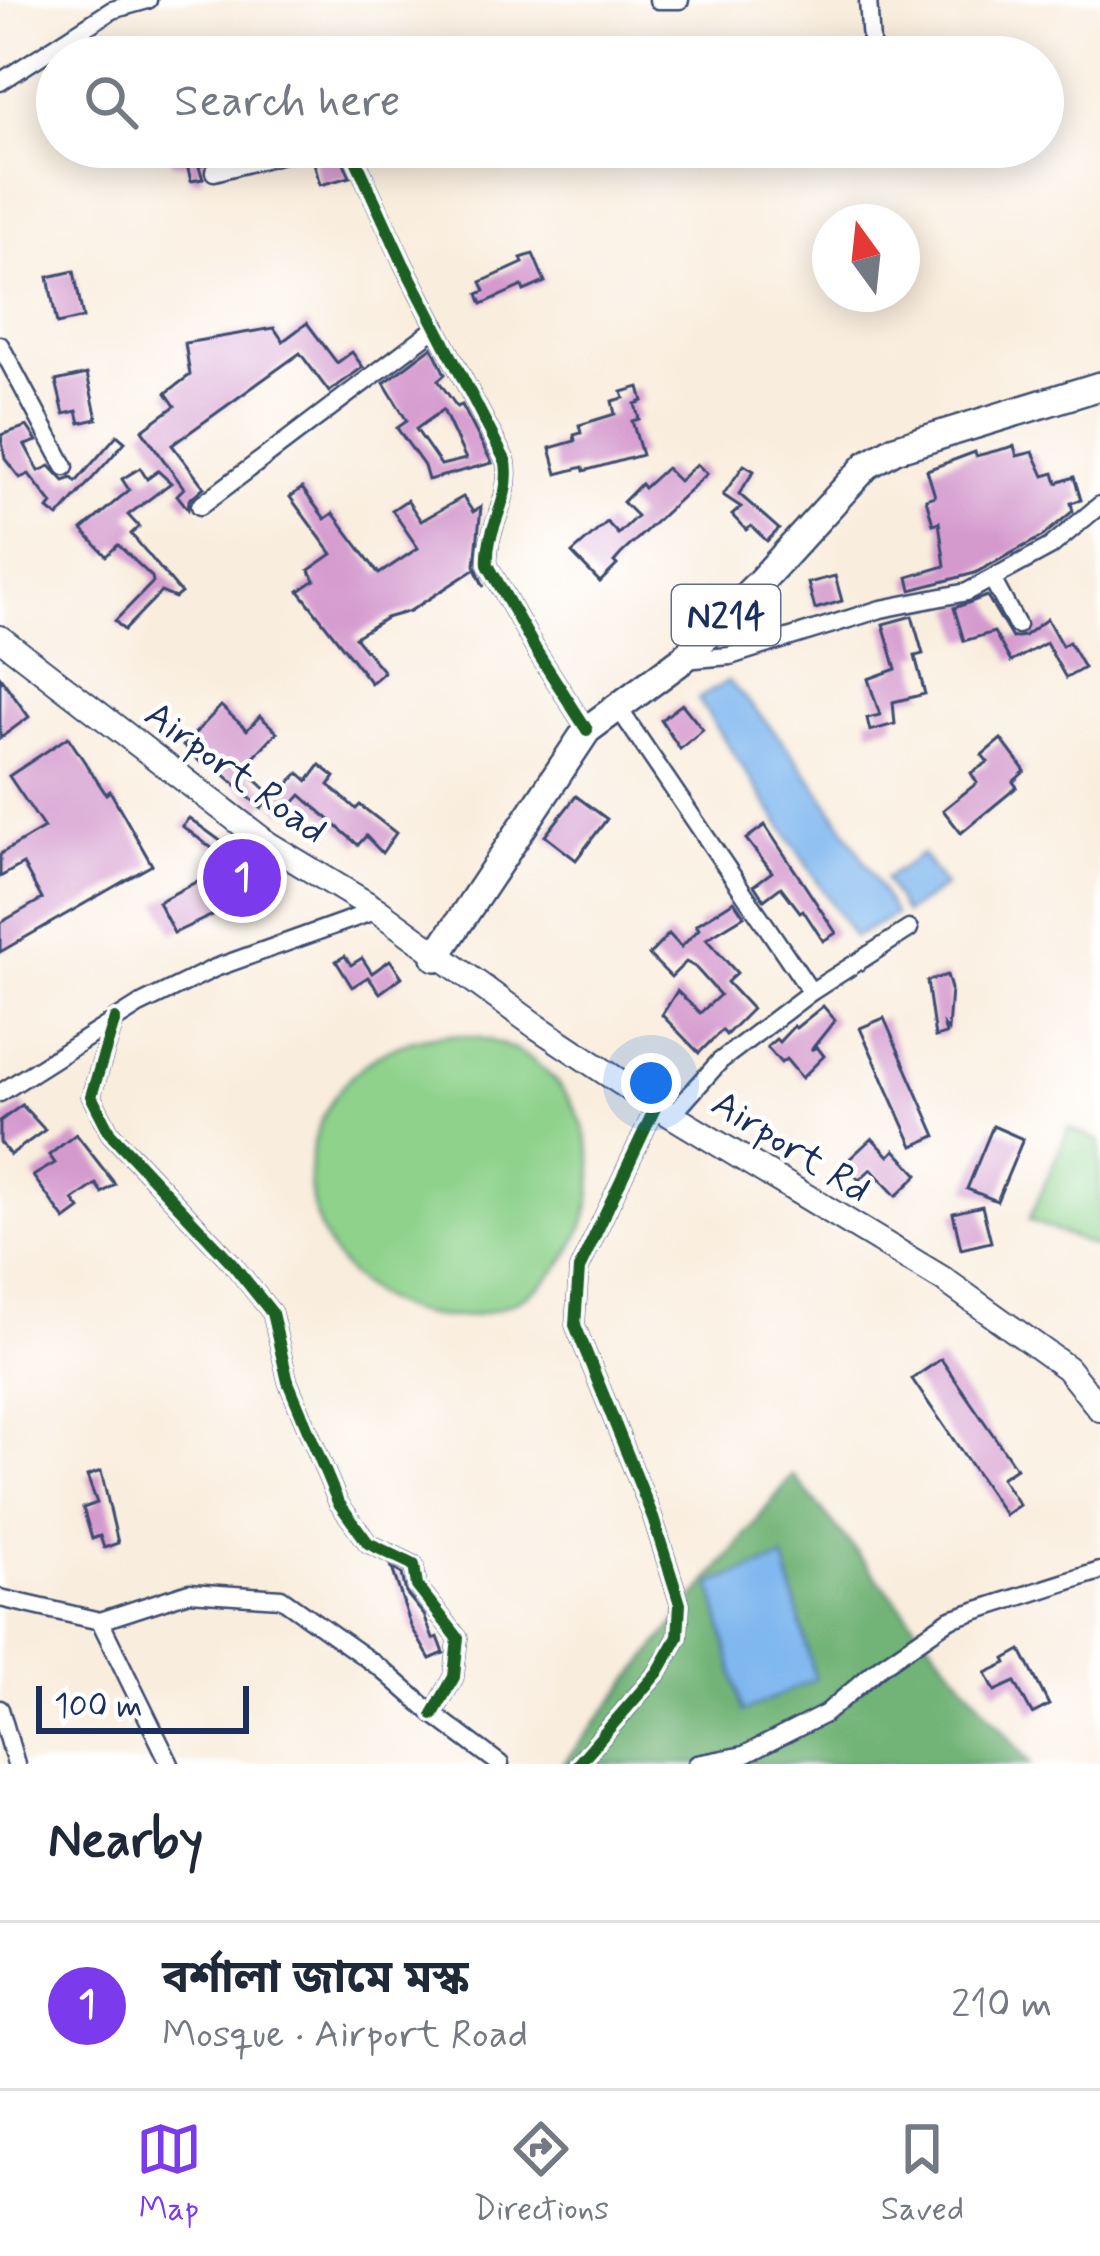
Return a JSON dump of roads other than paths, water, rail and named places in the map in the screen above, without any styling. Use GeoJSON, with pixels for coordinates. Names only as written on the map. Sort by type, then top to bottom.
{"type":"FeatureCollection","features":[{"type":"Feature","properties":{"kind":"highway","name":"N214"},"geometry":{"type":"LineString","coordinates":[[436,957],[587,730],[682,660],[867,465],[895,449],[1100,386]]}},
{"type":"Feature","properties":{"kind":"main road","name":"Airport Road"},"geometry":{"type":"LineString","coordinates":[[0,638],[268,844],[377,910],[436,957]]}},
{"type":"Feature","properties":{"kind":"main road","name":"Airport Rd"},"geometry":{"type":"LineString","coordinates":[[436,957],[665,1110],[943,1279],[1066,1368],[1100,1408]]}},
{"type":"Feature","properties":{"kind":"street"},"geometry":{"type":"LineString","coordinates":[[72,36],[112,10],[148,0]]}},
{"type":"Feature","properties":{"kind":"street"},"geometry":{"type":"LineString","coordinates":[[658,0],[680,0]]}},
{"type":"Feature","properties":{"kind":"street"},"geometry":{"type":"LineString","coordinates":[[868,0],[871,36]]}},
{"type":"Feature","properties":{"kind":"street"},"geometry":{"type":"LineString","coordinates":[[0,82],[36,59]]}},
{"type":"Feature","properties":{"kind":"street"},"geometry":{"type":"LineString","coordinates":[[214,172],[229,168]]}},
{"type":"Feature","properties":{"kind":"street"},"geometry":{"type":"LineString","coordinates":[[360,168],[506,462],[510,485],[487,551],[488,565],[587,730]]}},
{"type":"Feature","properties":{"kind":"street"},"geometry":{"type":"LineString","coordinates":[[200,506],[436,327]]}},
{"type":"Feature","properties":{"kind":"street"},"geometry":{"type":"LineString","coordinates":[[0,345],[65,467]]}},
{"type":"Feature","properties":{"kind":"street"},"geometry":{"type":"LineString","coordinates":[[682,660],[730,656],[881,609],[950,598],[1050,547],[1100,505]]}},
{"type":"Feature","properties":{"kind":"street"},"geometry":{"type":"LineString","coordinates":[[992,579],[1018,625]]}},
{"type":"Feature","properties":{"kind":"street"},"geometry":{"type":"LineString","coordinates":[[617,706],[811,992]]}},
{"type":"Feature","properties":{"kind":"street"},"geometry":{"type":"LineString","coordinates":[[0,1093],[115,1019],[215,968],[377,910]]}},
{"type":"Feature","properties":{"kind":"street"},"geometry":{"type":"LineString","coordinates":[[578,1764],[658,1672],[678,1637],[680,1604],[652,1515],[575,1325],[579,1269],[665,1110],[720,1060],[811,992],[909,929]]}},
{"type":"Feature","properties":{"kind":"street"},"geometry":{"type":"LineString","coordinates":[[115,1019],[91,1096],[110,1133],[231,1262],[272,1313],[288,1382],[338,1502],[368,1544],[414,1565],[417,1586],[458,1638],[454,1677],[433,1714]]}},
{"type":"Feature","properties":{"kind":"street"},"geometry":{"type":"LineString","coordinates":[[697,1764],[744,1755],[825,1714],[880,1667],[950,1618],[1100,1571]]}},
{"type":"Feature","properties":{"kind":"street"},"geometry":{"type":"LineString","coordinates":[[0,1598],[100,1621],[188,1592],[281,1598],[383,1670],[500,1764]]}},
{"type":"Feature","properties":{"kind":"street"},"geometry":{"type":"LineString","coordinates":[[100,1621],[170,1764]]}},
{"type":"Feature","properties":{"kind":"street"},"geometry":{"type":"LineString","coordinates":[[0,1708],[16,1764]]}},
{"type":"Feature","properties":{"kind":"water"},"geometry":{"type":"Polygon","coordinates":[[[728,681],[777,734],[820,792],[895,915],[854,937],[698,699],[728,681]]]}},
{"type":"Feature","properties":{"kind":"water"},"geometry":{"type":"Polygon","coordinates":[[[922,854],[945,886],[905,913],[885,879],[922,854]]]}},
{"type":"Feature","properties":{"kind":"water"},"geometry":{"type":"Polygon","coordinates":[[[784,1558],[815,1679],[743,1712],[711,1584],[784,1558]]]}},
{"type":"Feature","properties":{"kind":"place","name":"বর্শালা জামে মস্ক"},"geometry":{"type":"Point","coordinates":[242,878]}}]}
